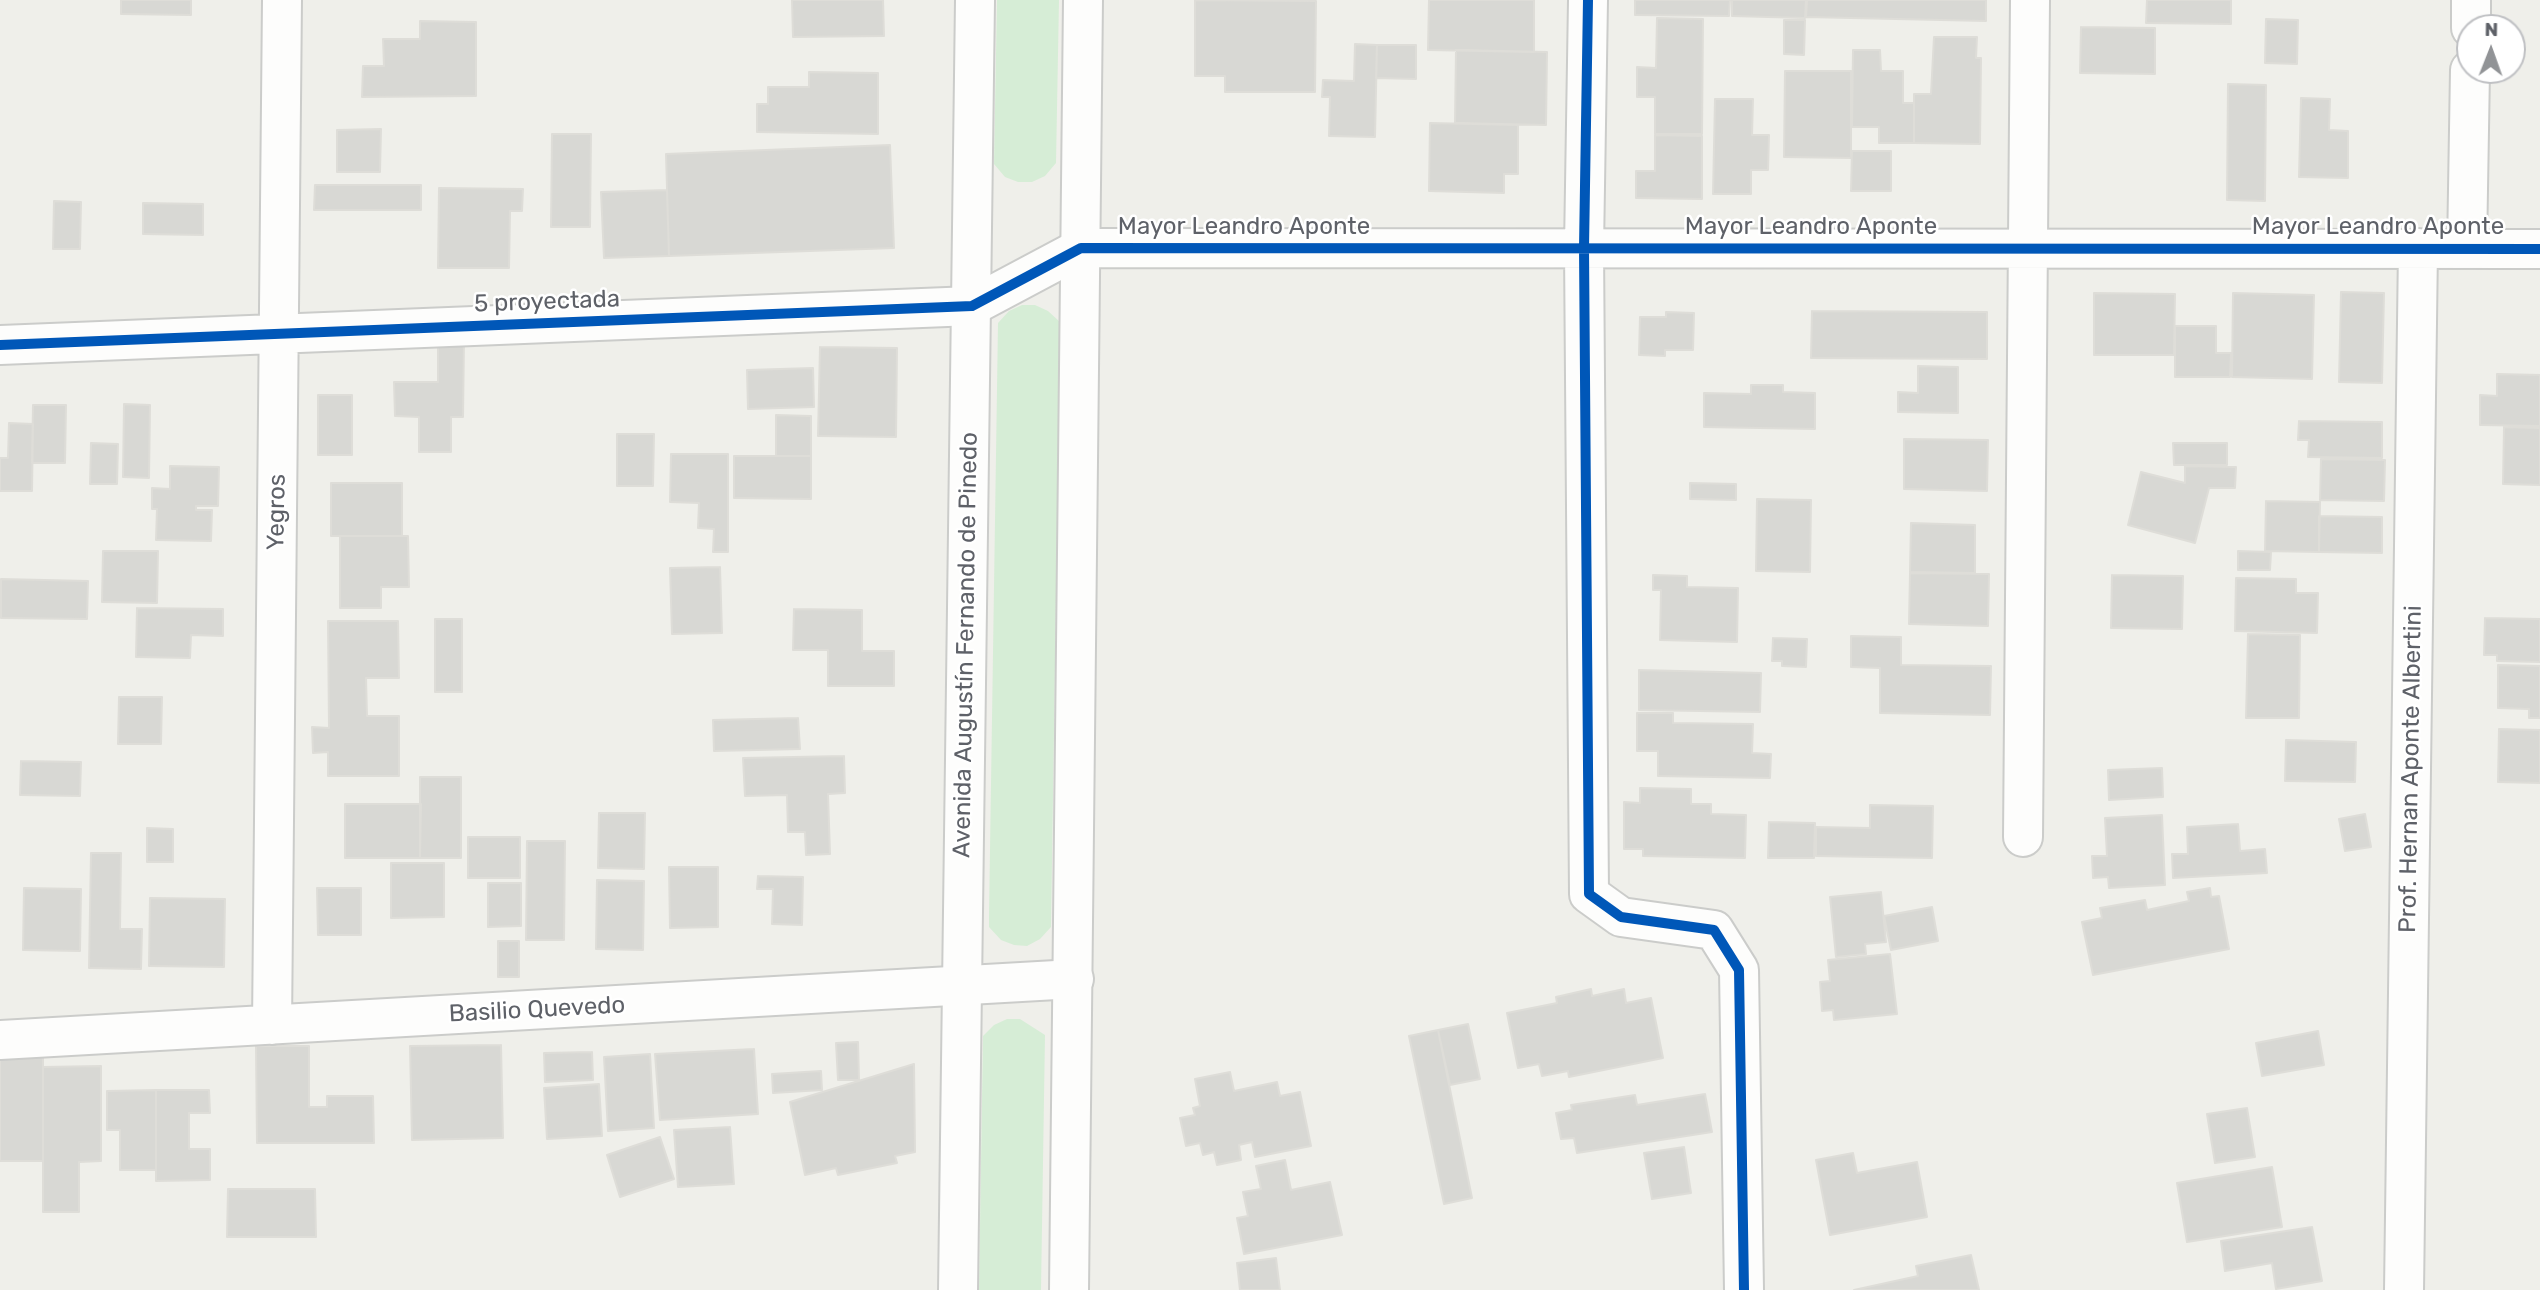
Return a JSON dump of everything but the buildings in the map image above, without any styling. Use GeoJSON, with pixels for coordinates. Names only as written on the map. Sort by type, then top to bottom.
{"type":"FeatureCollection","features":[{"type":"Feature","properties":{"kind":"street","name":"Yegros"},"geometry":{"type":"LineString","coordinates":[[272,1025],[282,0]]}},
{"type":"Feature","properties":{"kind":"street","name":"Avenida Augustín Fernando de Pinedo"},"geometry":{"type":"LineString","coordinates":[[958,1290],[975,0]]}},
{"type":"Feature","properties":{"kind":"street"},"geometry":{"type":"LineString","coordinates":[[1069,1290],[1083,0]]}},
{"type":"Feature","properties":{"kind":"street"},"geometry":{"type":"LineString","coordinates":[[1588,0],[1584,248],[1588,894],[1621,917],[1714,930],[1739,970],[1744,1290]]}},
{"type":"Feature","properties":{"kind":"street"},"geometry":{"type":"LineString","coordinates":[[2023,837],[2025,248],[2030,0]]}},
{"type":"Feature","properties":{"kind":"street"},"geometry":{"type":"LineString","coordinates":[[2467,248],[2470,84]]}},
{"type":"Feature","properties":{"kind":"street","name":"5 proyectada"},"geometry":{"type":"LineString","coordinates":[[0,345],[972,306],[1081,248]]}},
{"type":"Feature","properties":{"kind":"street","name":"Mayor Leandro Aponte"},"geometry":{"type":"LineString","coordinates":[[1081,248],[2540,248]]}},
{"type":"Feature","properties":{"kind":"street","name":"Prof. Hernan Aponte Albertini"},"geometry":{"type":"LineString","coordinates":[[2404,1290],[2418,248]]}},
{"type":"Feature","properties":{"kind":"street","name":"Basilio Quevedo"},"geometry":{"type":"LineString","coordinates":[[0,1040],[1074,979]]}},
{"type":"Feature","properties":{"kind":"green space"},"geometry":{"type":"Polygon","coordinates":[[[997,0],[1059,0],[1056,163],[1045,176],[1032,182],[1018,182],[1005,177],[994,164],[997,0]]]}},
{"type":"Feature","properties":{"kind":"green space"},"geometry":{"type":"Polygon","coordinates":[[[1022,305],[1035,305],[1048,311],[1060,322],[1051,927],[1040,939],[1027,946],[1001,940],[989,927],[998,323],[1009,311],[1022,305]]]}},
{"type":"Feature","properties":{"kind":"green space"},"geometry":{"type":"Polygon","coordinates":[[[1007,1019],[1020,1019],[1045,1035],[1041,1290],[979,1290],[983,1036],[994,1025],[1007,1019]]]}},
{"type":"Feature","properties":{"kind":"cycle path"},"geometry":{"type":"LineString","coordinates":[[1588,0],[1584,248],[1589,894],[1621,917],[1714,930],[1739,970],[1744,1290]]}},
{"type":"Feature","properties":{"kind":"cycle path"},"geometry":{"type":"LineString","coordinates":[[0,345],[972,306],[1081,248],[2540,249]]}}]}
